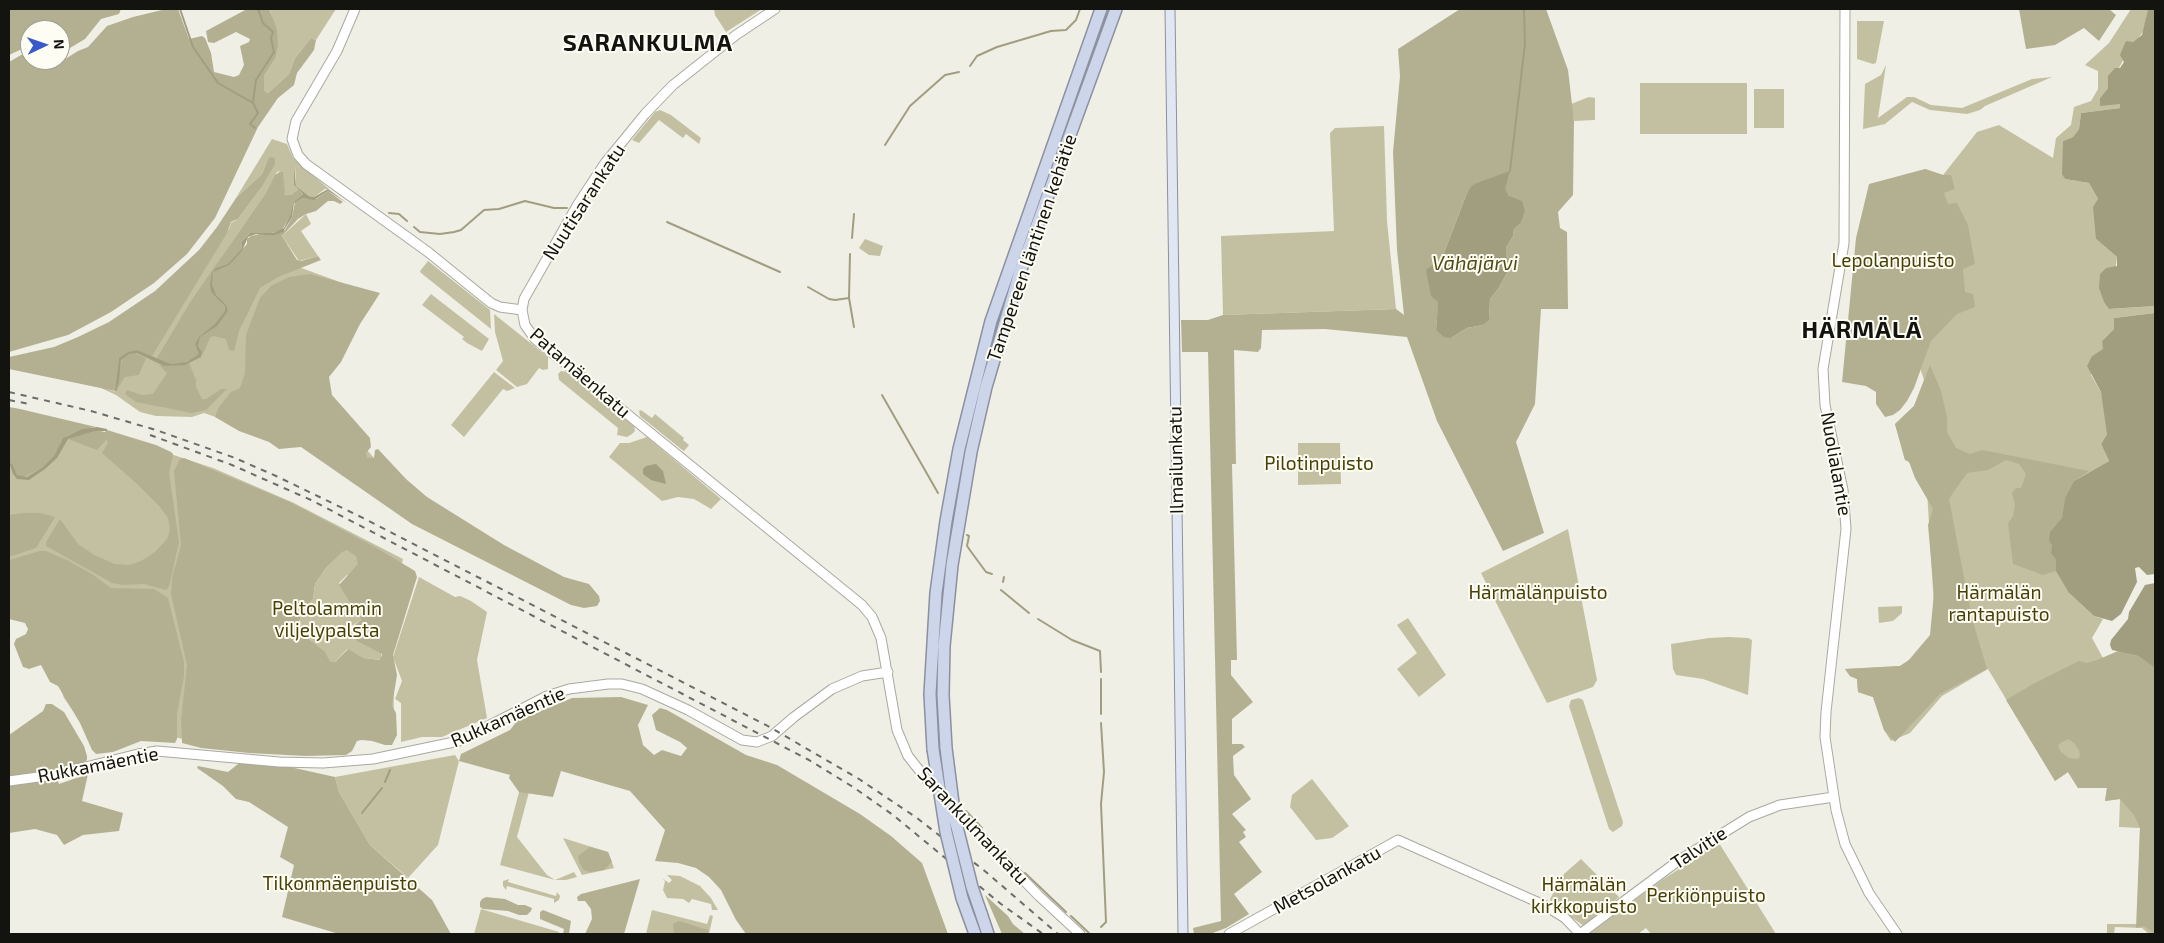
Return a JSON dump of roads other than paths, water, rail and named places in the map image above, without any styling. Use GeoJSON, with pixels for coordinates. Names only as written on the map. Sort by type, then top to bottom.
{"type":"FeatureCollection","features":[{"type":"Feature","properties":{"kind":"highway","name":"Tampereen läntinen kehätie"},"geometry":{"type":"LineString","coordinates":[[975,934],[962,898],[946,832],[933,749],[930,694],[936,593],[959,449],[994,312],[1095,30],[1100,9]]}},
{"type":"Feature","properties":{"kind":"highway","name":"Tampereen läntinen kehätie"},"geometry":{"type":"LineString","coordinates":[[988,934],[972,887],[955,819],[946,748],[943,695],[944,646],[952,565],[971,452],[986,388],[1020,272],[1116,9]]}},
{"type":"Feature","properties":{"kind":"main road","name":"Patamäenkatu"},"geometry":{"type":"LineString","coordinates":[[355,9],[337,50],[296,121],[292,138],[298,155],[306,164],[428,252],[491,303],[500,307],[522,310],[525,325],[535,339],[862,605],[872,617],[880,634],[888,672]]}},
{"type":"Feature","properties":{"kind":"main road","name":"Nuutisarankatu"},"geometry":{"type":"LineString","coordinates":[[522,310],[524,299],[578,204],[625,137],[673,85],[732,38],[775,9]]}},
{"type":"Feature","properties":{"kind":"main road","name":"Ilmailunkatu"},"geometry":{"type":"LineString","coordinates":[[1170,9],[1181,934]]}},
{"type":"Feature","properties":{"kind":"main road","name":"Nuolialantie"},"geometry":{"type":"LineString","coordinates":[[1846,9],[1844,243],[1823,369],[1827,414],[1844,490],[1846,514],[1843,562],[1825,731],[1834,797],[1845,844],[1854,866],[1869,893],[1897,934]]}},
{"type":"Feature","properties":{"kind":"main road","name":"Rukkamäentie"},"geometry":{"type":"LineString","coordinates":[[9,780],[54,775],[157,751],[178,751],[247,759],[313,763],[383,757],[459,741],[547,696],[569,689],[608,684],[622,684],[642,689],[688,710],[742,740],[757,742],[772,736],[832,689],[862,676],[888,672]]}},
{"type":"Feature","properties":{"kind":"main road","name":"Sarankulmankatu"},"geometry":{"type":"LineString","coordinates":[[888,672],[897,730],[908,756],[917,769],[1039,896],[1080,934]]}},
{"type":"Feature","properties":{"kind":"main road","name":"Talvitie"},"geometry":{"type":"LineString","coordinates":[[1580,934],[1678,861],[1749,817],[1780,805],[1834,797]]}},
{"type":"Feature","properties":{"kind":"main road","name":"Metsolankatu"},"geometry":{"type":"LineString","coordinates":[[1229,934],[1398,840],[1544,905],[1565,918],[1580,934]]}},
{"type":"Feature","properties":{"kind":"water"},"geometry":{"type":"Polygon","coordinates":[[[2148,9],[2155,9],[2155,306],[2109,309],[2104,302],[2099,288],[2100,274],[2106,268],[2117,266],[2117,257],[2096,239],[2093,207],[2098,199],[2089,183],[2065,179],[2062,174],[2063,141],[2073,137],[2079,129],[2081,113],[2120,108],[2120,104],[2100,106],[2100,98],[2108,88],[2108,76],[2115,68],[2120,68],[2124,62],[2120,55],[2126,41],[2133,42],[2142,35],[2148,9]]]}},
{"type":"Feature","properties":{"kind":"water"},"geometry":{"type":"Polygon","coordinates":[[[294,166],[296,186],[309,196],[314,197],[328,189],[347,203],[328,191],[314,200],[303,198],[294,203],[292,217],[283,232],[273,236],[256,234],[248,237],[242,251],[229,265],[213,272],[212,284],[216,295],[226,305],[228,311],[217,326],[200,337],[198,346],[202,352],[201,357],[185,365],[164,366],[137,353],[129,354],[121,360],[116,392],[119,358],[128,352],[137,350],[171,364],[187,362],[199,354],[195,344],[199,337],[215,324],[225,311],[225,306],[211,292],[212,273],[216,268],[228,264],[242,248],[241,242],[250,233],[273,233],[284,228],[290,216],[293,202],[303,194],[294,185],[294,166]]]}},
{"type":"Feature","properties":{"kind":"water","name":"Vähäjärvi"},"geometry":{"type":"Polygon","coordinates":[[[1510,171],[1505,189],[1509,196],[1522,201],[1525,211],[1520,224],[1514,229],[1513,236],[1506,248],[1506,255],[1511,266],[1490,299],[1489,320],[1483,325],[1467,328],[1451,338],[1444,337],[1436,330],[1438,302],[1431,296],[1426,270],[1442,258],[1467,193],[1472,186],[1478,182],[1510,171]]]}},
{"type":"Feature","properties":{"kind":"water"},"geometry":{"type":"Polygon","coordinates":[[[2155,313],[2155,574],[2147,575],[2139,567],[2135,568],[2137,582],[2121,614],[2112,621],[2094,616],[2069,593],[2056,571],[2056,560],[2051,553],[2052,545],[2049,541],[2050,532],[2062,518],[2065,498],[2074,481],[2109,461],[2101,444],[2107,434],[2101,392],[2087,366],[2092,356],[2103,349],[2102,341],[2114,329],[2114,318],[2155,313]]]}},
{"type":"Feature","properties":{"kind":"water"},"geometry":{"type":"Polygon","coordinates":[[[97,427],[107,429],[107,431],[95,431],[68,439],[57,458],[29,480],[17,479],[13,474],[9,462],[13,465],[17,475],[27,477],[43,467],[54,456],[63,438],[82,429],[97,427]]]}},
{"type":"Feature","properties":{"kind":"water"},"geometry":{"type":"Polygon","coordinates":[[[656,464],[663,471],[666,484],[651,480],[643,474],[643,469],[646,466],[656,464]]]}},
{"type":"Feature","properties":{"kind":"water"},"geometry":{"type":"Polygon","coordinates":[[[2155,583],[2155,668],[2138,656],[2112,650],[2110,645],[2111,640],[2128,619],[2129,612],[2145,585],[2155,583]]]}},
{"type":"Feature","properties":{"kind":"waterway"},"geometry":{"type":"LineString","coordinates":[[180,9],[193,47],[218,83],[253,103],[258,113],[250,124],[255,128]]}},
{"type":"Feature","properties":{"kind":"waterway"},"geometry":{"type":"LineString","coordinates":[[253,102],[256,80],[274,52],[271,38],[273,32],[263,23],[258,9]]}},
{"type":"Feature","properties":{"kind":"waterway"},"geometry":{"type":"LineString","coordinates":[[970,66],[977,56],[997,47],[1051,31],[1066,30],[1076,20],[1080,9]]}},
{"type":"Feature","properties":{"kind":"waterway"},"geometry":{"type":"LineString","coordinates":[[1510,171],[1525,44],[1524,9]]}},
{"type":"Feature","properties":{"kind":"waterway"},"geometry":{"type":"LineString","coordinates":[[885,145],[910,106],[945,75],[959,72]]}},
{"type":"Feature","properties":{"kind":"waterway"},"geometry":{"type":"LineString","coordinates":[[414,227],[420,232],[440,234],[454,232],[461,230],[484,210],[499,209],[525,201],[554,208],[567,208]]}},
{"type":"Feature","properties":{"kind":"waterway"},"geometry":{"type":"LineString","coordinates":[[389,213],[399,214],[407,221]]}},
{"type":"Feature","properties":{"kind":"waterway"},"geometry":{"type":"LineString","coordinates":[[852,238],[854,214]]}},
{"type":"Feature","properties":{"kind":"waterway"},"geometry":{"type":"LineString","coordinates":[[667,222],[780,272]]}},
{"type":"Feature","properties":{"kind":"waterway"},"geometry":{"type":"LineString","coordinates":[[850,254],[849,298],[854,327]]}},
{"type":"Feature","properties":{"kind":"waterway"},"geometry":{"type":"LineString","coordinates":[[808,287],[829,299],[849,298]]}},
{"type":"Feature","properties":{"kind":"waterway"},"geometry":{"type":"LineString","coordinates":[[882,395],[938,493]]}},
{"type":"Feature","properties":{"kind":"waterway"},"geometry":{"type":"LineString","coordinates":[[967,535],[969,536],[967,546],[986,572],[992,574]]}},
{"type":"Feature","properties":{"kind":"waterway"},"geometry":{"type":"LineString","coordinates":[[1003,582],[1004,577]]}},
{"type":"Feature","properties":{"kind":"waterway"},"geometry":{"type":"LineString","coordinates":[[1001,590],[1029,613]]}},
{"type":"Feature","properties":{"kind":"waterway"},"geometry":{"type":"LineString","coordinates":[[1038,619],[1072,640],[1100,651],[1101,672]]}},
{"type":"Feature","properties":{"kind":"waterway"},"geometry":{"type":"LineString","coordinates":[[1101,679],[1101,714]]}},
{"type":"Feature","properties":{"kind":"waterway"},"geometry":{"type":"LineString","coordinates":[[1101,723],[1104,772],[1101,804],[1106,922],[1101,927]]}},
{"type":"Feature","properties":{"kind":"waterway"},"geometry":{"type":"LineString","coordinates":[[385,782],[390,770]]}},
{"type":"Feature","properties":{"kind":"waterway"},"geometry":{"type":"LineString","coordinates":[[362,813],[382,788]]}},
{"type":"Feature","properties":{"kind":"waterway"},"geometry":{"type":"LineString","coordinates":[[966,811],[982,828]]}},
{"type":"Feature","properties":{"kind":"waterway"},"geometry":{"type":"LineString","coordinates":[[1025,873],[1066,912]]}},
{"type":"Feature","properties":{"kind":"waterway"},"geometry":{"type":"LineString","coordinates":[[1071,916],[1090,934]]}},
{"type":"Feature","properties":{"kind":"railway"},"geometry":{"type":"LineString","coordinates":[[9,392],[91,411],[156,430],[235,458],[276,476],[359,516],[766,725],[859,779],[917,818],[986,872],[1058,934]]}},
{"type":"Feature","properties":{"kind":"railway"},"geometry":{"type":"LineString","coordinates":[[9,400],[29,404]]}},
{"type":"Feature","properties":{"kind":"railway"},"geometry":{"type":"LineString","coordinates":[[150,435],[232,465],[311,500],[809,760],[853,787],[893,815],[1001,904],[1043,934]]}},
{"type":"Feature","properties":{"kind":"district","name":"SARANKULMA"},"geometry":{"type":"Point","coordinates":[648,43]}},
{"type":"Feature","properties":{"kind":"district","name":"HÄRMÄLÄ"},"geometry":{"type":"Point","coordinates":[1862,330]}},
{"type":"Feature","properties":{"kind":"park label","name":"Lepolanpuisto"},"geometry":{"type":"Point","coordinates":[1893,261]}},
{"type":"Feature","properties":{"kind":"park label","name":"Pilotinpuisto"},"geometry":{"type":"Point","coordinates":[1319,464]}},
{"type":"Feature","properties":{"kind":"park label","name":"Härmälänpuisto"},"geometry":{"type":"Point","coordinates":[1538,593]}},
{"type":"Feature","properties":{"kind":"park label","name":"Härmälän rantapuisto"},"geometry":{"type":"Point","coordinates":[1999,604]}},
{"type":"Feature","properties":{"kind":"park label","name":"Peltolammin viljelypalsta"},"geometry":{"type":"Point","coordinates":[327,620]}},
{"type":"Feature","properties":{"kind":"park label","name":"Tilkonmäenpuisto"},"geometry":{"type":"Point","coordinates":[340,884]}},
{"type":"Feature","properties":{"kind":"park label","name":"Härmälän kirkkopuisto"},"geometry":{"type":"Point","coordinates":[1584,896]}},
{"type":"Feature","properties":{"kind":"park label","name":"Perkiönpuisto"},"geometry":{"type":"Point","coordinates":[1706,896]}}]}
